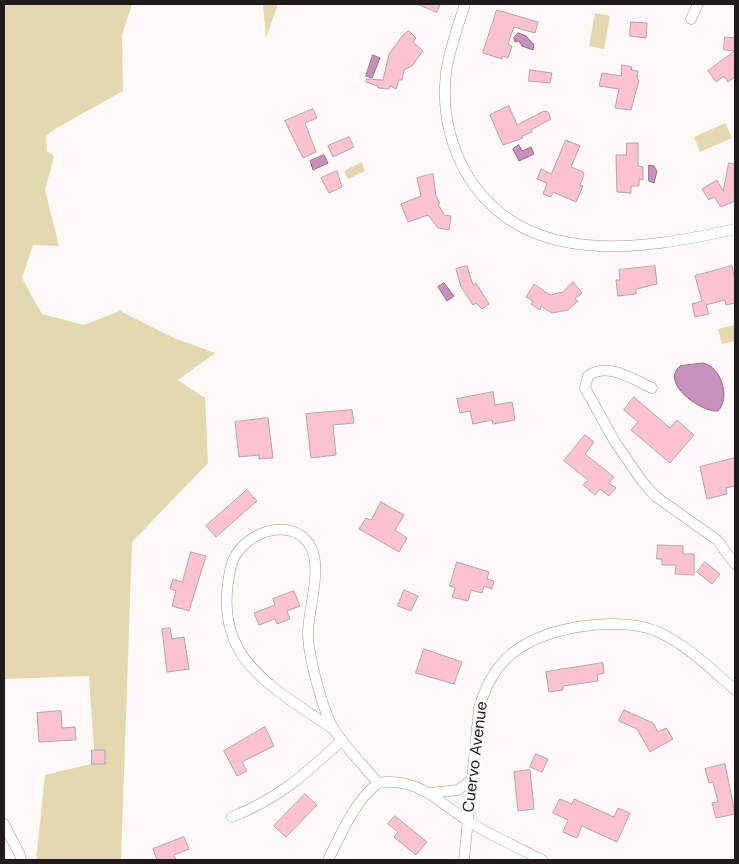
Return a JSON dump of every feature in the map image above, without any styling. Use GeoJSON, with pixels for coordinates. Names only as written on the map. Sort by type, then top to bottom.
{"type":"FeatureCollection","features":[{"type":"Feature","properties":{"kind":"street"},"geometry":{"type":"LineString","coordinates":[[465,4],[446,72],[445,94],[448,126],[454,147],[470,180],[502,214],[531,232],[572,244],[625,246],[658,243],[735,229]]}},
{"type":"Feature","properties":{"kind":"street"},"geometry":{"type":"LineString","coordinates":[[691,18],[698,4]]}},
{"type":"Feature","properties":{"kind":"street"},"geometry":{"type":"LineString","coordinates":[[652,388],[619,373],[601,371],[588,376],[585,388],[615,442],[642,481],[655,496],[717,540],[735,564]]}},
{"type":"Feature","properties":{"kind":"street"},"geometry":{"type":"LineString","coordinates":[[333,729],[320,692],[308,634],[315,575],[314,559],[310,545],[304,538],[290,532],[276,530],[261,533],[241,547],[233,559],[228,581],[227,607],[230,628],[237,647],[247,665],[262,680],[333,729],[378,783]]}},
{"type":"Feature","properties":{"kind":"street","name":"Cuervo Avenue"},"geometry":{"type":"LineString","coordinates":[[464,860],[479,708],[484,690],[494,672],[506,658],[522,646],[540,637],[586,626],[610,622],[633,624],[656,631],[678,642],[735,690]]}},
{"type":"Feature","properties":{"kind":"street"},"geometry":{"type":"LineString","coordinates":[[232,817],[262,805],[284,790],[342,740]]}},
{"type":"Feature","properties":{"kind":"street"},"geometry":{"type":"LineString","coordinates":[[430,793],[458,790],[473,779]]}},
{"type":"Feature","properties":{"kind":"street"},"geometry":{"type":"LineString","coordinates":[[328,860],[348,822],[365,796],[378,783],[404,782],[430,793],[468,821],[542,860]]}},
{"type":"Feature","properties":{"kind":"street"},"geometry":{"type":"LineString","coordinates":[[4,824],[20,855],[20,860]]}},
{"type":"Feature","properties":{"kind":"shaded area"},"geometry":{"type":"Polygon","coordinates":[[[4,4],[132,4],[122,35],[123,91],[55,129],[46,136],[47,151],[54,156],[45,190],[59,246],[33,245],[22,278],[42,314],[84,325],[120,311],[174,338],[215,353],[178,380],[205,398],[208,463],[132,542],[121,860],[36,860],[45,775],[95,763],[89,676],[4,679],[4,4]]]}},
{"type":"Feature","properties":{"kind":"shaded area"},"geometry":{"type":"Polygon","coordinates":[[[263,4],[278,4],[266,38],[263,4]]]}},
{"type":"Feature","properties":{"kind":"shaded area"},"geometry":{"type":"Polygon","coordinates":[[[595,13],[610,16],[604,49],[589,46],[595,13]]]}},
{"type":"Feature","properties":{"kind":"shaded area"},"geometry":{"type":"Polygon","coordinates":[[[518,33],[526,36],[534,45],[533,50],[522,46],[519,41],[515,42],[514,38],[518,33]]]}},
{"type":"Feature","properties":{"kind":"shaded area"},"geometry":{"type":"Polygon","coordinates":[[[373,55],[380,58],[372,78],[366,76],[373,55]]]}},
{"type":"Feature","properties":{"kind":"shaded area"},"geometry":{"type":"Polygon","coordinates":[[[725,123],[732,138],[700,152],[694,137],[725,123]]]}},
{"type":"Feature","properties":{"kind":"shaded area"},"geometry":{"type":"Polygon","coordinates":[[[519,145],[522,151],[531,147],[534,154],[519,161],[513,149],[519,145]]]}},
{"type":"Feature","properties":{"kind":"shaded area"},"geometry":{"type":"Polygon","coordinates":[[[324,155],[328,163],[313,170],[310,161],[324,155]]]}},
{"type":"Feature","properties":{"kind":"shaded area"},"geometry":{"type":"Polygon","coordinates":[[[362,162],[365,171],[348,179],[344,171],[362,162]]]}},
{"type":"Feature","properties":{"kind":"shaded area"},"geometry":{"type":"Polygon","coordinates":[[[649,165],[654,166],[657,171],[654,183],[649,181],[649,165]]]}},
{"type":"Feature","properties":{"kind":"shaded area"},"geometry":{"type":"Polygon","coordinates":[[[444,283],[454,296],[447,301],[438,287],[444,283]]]}},
{"type":"Feature","properties":{"kind":"shaded area"},"geometry":{"type":"Polygon","coordinates":[[[735,325],[735,341],[722,344],[718,329],[735,325]]]}},
{"type":"Feature","properties":{"kind":"shaded area"},"geometry":{"type":"Polygon","coordinates":[[[703,363],[715,370],[722,383],[724,398],[718,411],[702,407],[693,402],[685,396],[675,380],[675,373],[680,366],[703,363]]]}},
{"type":"Feature","properties":{"kind":"building"},"geometry":{"type":"Polygon","coordinates":[[[417,4],[440,4],[437,12],[417,4]]]}},
{"type":"Feature","properties":{"kind":"building"},"geometry":{"type":"Polygon","coordinates":[[[497,10],[538,22],[535,33],[514,27],[508,44],[512,46],[508,58],[503,56],[502,59],[483,53],[497,10]]]}},
{"type":"Feature","properties":{"kind":"building"},"geometry":{"type":"Polygon","coordinates":[[[631,22],[647,23],[646,38],[630,36],[631,22]]]}},
{"type":"Feature","properties":{"kind":"building"},"geometry":{"type":"Polygon","coordinates":[[[409,31],[416,38],[413,42],[423,51],[412,66],[404,70],[402,80],[399,80],[396,89],[390,86],[389,89],[378,88],[378,86],[366,82],[366,79],[383,80],[389,54],[403,35],[409,31]]]}},
{"type":"Feature","properties":{"kind":"building"},"geometry":{"type":"Polygon","coordinates":[[[725,37],[735,38],[735,51],[724,50],[725,37]]]}},
{"type":"Feature","properties":{"kind":"building"},"geometry":{"type":"Polygon","coordinates":[[[735,51],[735,77],[728,82],[724,76],[716,82],[708,71],[735,51]]]}},
{"type":"Feature","properties":{"kind":"building"},"geometry":{"type":"Polygon","coordinates":[[[622,65],[632,67],[631,70],[638,71],[637,79],[639,80],[631,110],[615,108],[619,89],[599,86],[602,73],[621,76],[622,65]]]}},
{"type":"Feature","properties":{"kind":"building"},"geometry":{"type":"Polygon","coordinates":[[[530,70],[552,73],[550,83],[529,81],[530,70]]]}},
{"type":"Feature","properties":{"kind":"building"},"geometry":{"type":"Polygon","coordinates":[[[509,106],[517,125],[544,111],[548,112],[551,119],[531,130],[532,132],[522,136],[523,138],[503,145],[490,115],[509,106]]]}},
{"type":"Feature","properties":{"kind":"building"},"geometry":{"type":"Polygon","coordinates":[[[313,109],[317,118],[305,123],[316,152],[303,158],[285,121],[313,109]]]}},
{"type":"Feature","properties":{"kind":"building"},"geometry":{"type":"Polygon","coordinates":[[[349,137],[354,147],[333,157],[328,146],[349,137]]]}},
{"type":"Feature","properties":{"kind":"building"},"geometry":{"type":"Polygon","coordinates":[[[566,140],[580,146],[571,167],[583,172],[584,175],[580,185],[583,186],[576,202],[553,192],[551,197],[543,194],[547,183],[537,179],[541,169],[551,174],[566,140]]]}},
{"type":"Feature","properties":{"kind":"building"},"geometry":{"type":"Polygon","coordinates":[[[627,143],[638,143],[638,166],[643,167],[643,180],[639,179],[639,186],[631,186],[631,193],[617,192],[616,155],[626,155],[627,143]]]}},
{"type":"Feature","properties":{"kind":"building"},"geometry":{"type":"Polygon","coordinates":[[[729,163],[735,164],[735,201],[721,207],[714,197],[709,200],[702,189],[717,180],[723,191],[729,163]]]}},
{"type":"Feature","properties":{"kind":"building"},"geometry":{"type":"Polygon","coordinates":[[[337,171],[342,187],[329,193],[321,178],[337,171]]]}},
{"type":"Feature","properties":{"kind":"building"},"geometry":{"type":"Polygon","coordinates":[[[433,174],[436,196],[440,203],[438,204],[444,215],[451,216],[449,230],[438,228],[428,215],[408,222],[401,204],[421,196],[417,178],[433,174]]]}},
{"type":"Feature","properties":{"kind":"building"},"geometry":{"type":"Polygon","coordinates":[[[467,266],[473,285],[476,283],[489,304],[482,309],[476,303],[473,305],[461,287],[456,269],[467,266]]]}},
{"type":"Feature","properties":{"kind":"building"},"geometry":{"type":"Polygon","coordinates":[[[655,266],[657,284],[636,289],[636,294],[618,296],[616,280],[620,280],[619,270],[655,266]]]}},
{"type":"Feature","properties":{"kind":"building"},"geometry":{"type":"Polygon","coordinates":[[[732,266],[735,279],[735,303],[726,305],[725,300],[706,305],[709,314],[695,317],[692,304],[702,301],[695,276],[732,266]]]}},
{"type":"Feature","properties":{"kind":"building"},"geometry":{"type":"Polygon","coordinates":[[[573,282],[582,293],[575,299],[578,301],[568,310],[552,313],[541,306],[540,310],[531,304],[533,301],[526,297],[534,284],[550,295],[563,292],[573,282]]]}},
{"type":"Feature","properties":{"kind":"building"},"geometry":{"type":"Polygon","coordinates":[[[493,392],[495,405],[512,402],[515,420],[493,424],[492,420],[473,424],[470,411],[460,413],[457,399],[493,392]]]}},
{"type":"Feature","properties":{"kind":"building"},"geometry":{"type":"Polygon","coordinates":[[[634,397],[670,428],[677,420],[694,435],[670,463],[631,430],[638,422],[624,410],[634,397]]]}},
{"type":"Feature","properties":{"kind":"building"},"geometry":{"type":"Polygon","coordinates":[[[352,410],[354,423],[333,425],[336,455],[311,458],[306,414],[352,410]]]}},
{"type":"Feature","properties":{"kind":"building"},"geometry":{"type":"Polygon","coordinates":[[[268,418],[273,458],[259,459],[259,455],[239,457],[235,422],[268,418]]]}},
{"type":"Feature","properties":{"kind":"building"},"geometry":{"type":"Polygon","coordinates":[[[585,435],[594,442],[585,454],[614,477],[609,483],[616,488],[609,496],[600,489],[595,495],[583,485],[588,480],[564,461],[585,435]]]}},
{"type":"Feature","properties":{"kind":"building"},"geometry":{"type":"Polygon","coordinates":[[[735,458],[735,486],[726,488],[727,494],[707,499],[700,467],[735,458]]]}},
{"type":"Feature","properties":{"kind":"building"},"geometry":{"type":"Polygon","coordinates":[[[247,490],[257,501],[216,537],[206,526],[247,490]]]}},
{"type":"Feature","properties":{"kind":"building"},"geometry":{"type":"Polygon","coordinates":[[[381,502],[404,515],[395,530],[407,538],[399,552],[359,529],[366,518],[371,520],[381,502]]]}},
{"type":"Feature","properties":{"kind":"building"},"geometry":{"type":"Polygon","coordinates":[[[658,545],[683,546],[683,554],[694,554],[694,575],[675,574],[676,565],[662,565],[662,559],[657,559],[658,545]]]}},
{"type":"Feature","properties":{"kind":"building"},"geometry":{"type":"Polygon","coordinates":[[[191,552],[206,556],[189,611],[172,606],[176,591],[170,589],[173,579],[182,582],[191,552]]]}},
{"type":"Feature","properties":{"kind":"building"},"geometry":{"type":"Polygon","coordinates":[[[457,562],[489,572],[487,579],[494,581],[492,589],[484,586],[482,593],[471,590],[468,601],[452,597],[455,588],[450,586],[457,562]]]}},
{"type":"Feature","properties":{"kind":"building"},"geometry":{"type":"Polygon","coordinates":[[[705,562],[720,574],[712,584],[697,572],[705,562]]]}},
{"type":"Feature","properties":{"kind":"building"},"geometry":{"type":"Polygon","coordinates":[[[404,590],[418,596],[411,611],[398,606],[404,590]]]}},
{"type":"Feature","properties":{"kind":"building"},"geometry":{"type":"Polygon","coordinates":[[[294,591],[300,606],[287,611],[290,619],[277,624],[275,619],[259,625],[254,613],[275,605],[273,599],[294,591]]]}},
{"type":"Feature","properties":{"kind":"building"},"geometry":{"type":"Polygon","coordinates":[[[170,628],[172,639],[184,637],[189,669],[167,672],[162,629],[170,628]]]}},
{"type":"Feature","properties":{"kind":"building"},"geometry":{"type":"Polygon","coordinates":[[[424,649],[462,662],[454,684],[416,673],[424,649]]]}},
{"type":"Feature","properties":{"kind":"building"},"geometry":{"type":"Polygon","coordinates":[[[603,663],[604,673],[597,675],[598,681],[563,686],[563,690],[549,692],[546,672],[603,663]]]}},
{"type":"Feature","properties":{"kind":"building"},"geometry":{"type":"Polygon","coordinates":[[[624,710],[653,723],[658,732],[666,728],[673,739],[650,752],[637,729],[619,721],[624,710]]]}},
{"type":"Feature","properties":{"kind":"building"},"geometry":{"type":"Polygon","coordinates":[[[61,711],[62,728],[75,727],[76,740],[39,742],[37,713],[61,711]]]}},
{"type":"Feature","properties":{"kind":"building"},"geometry":{"type":"Polygon","coordinates":[[[265,727],[274,746],[242,762],[247,771],[237,776],[224,751],[265,727]]]}},
{"type":"Feature","properties":{"kind":"building"},"geometry":{"type":"Polygon","coordinates":[[[92,750],[105,750],[105,764],[92,764],[92,750]]]}},
{"type":"Feature","properties":{"kind":"building"},"geometry":{"type":"Polygon","coordinates":[[[536,754],[548,759],[542,772],[530,767],[536,754]]]}},
{"type":"Feature","properties":{"kind":"building"},"geometry":{"type":"Polygon","coordinates":[[[725,764],[735,814],[716,818],[712,803],[718,802],[713,782],[709,783],[705,769],[725,764]]]}},
{"type":"Feature","properties":{"kind":"building"},"geometry":{"type":"Polygon","coordinates":[[[530,770],[534,809],[518,811],[514,772],[530,770]]]}},
{"type":"Feature","properties":{"kind":"building"},"geometry":{"type":"Polygon","coordinates":[[[305,794],[317,805],[286,837],[274,826],[305,794]]]}},
{"type":"Feature","properties":{"kind":"building"},"geometry":{"type":"Polygon","coordinates":[[[560,799],[572,804],[574,799],[614,817],[618,808],[630,813],[617,842],[582,826],[577,838],[563,832],[568,820],[553,813],[560,799]]]}},
{"type":"Feature","properties":{"kind":"building"},"geometry":{"type":"Polygon","coordinates":[[[395,816],[427,842],[416,855],[394,837],[398,832],[388,824],[395,816]]]}},
{"type":"Feature","properties":{"kind":"building"},"geometry":{"type":"Polygon","coordinates":[[[184,837],[189,849],[174,855],[176,860],[157,860],[153,849],[184,837]]]}}]}
